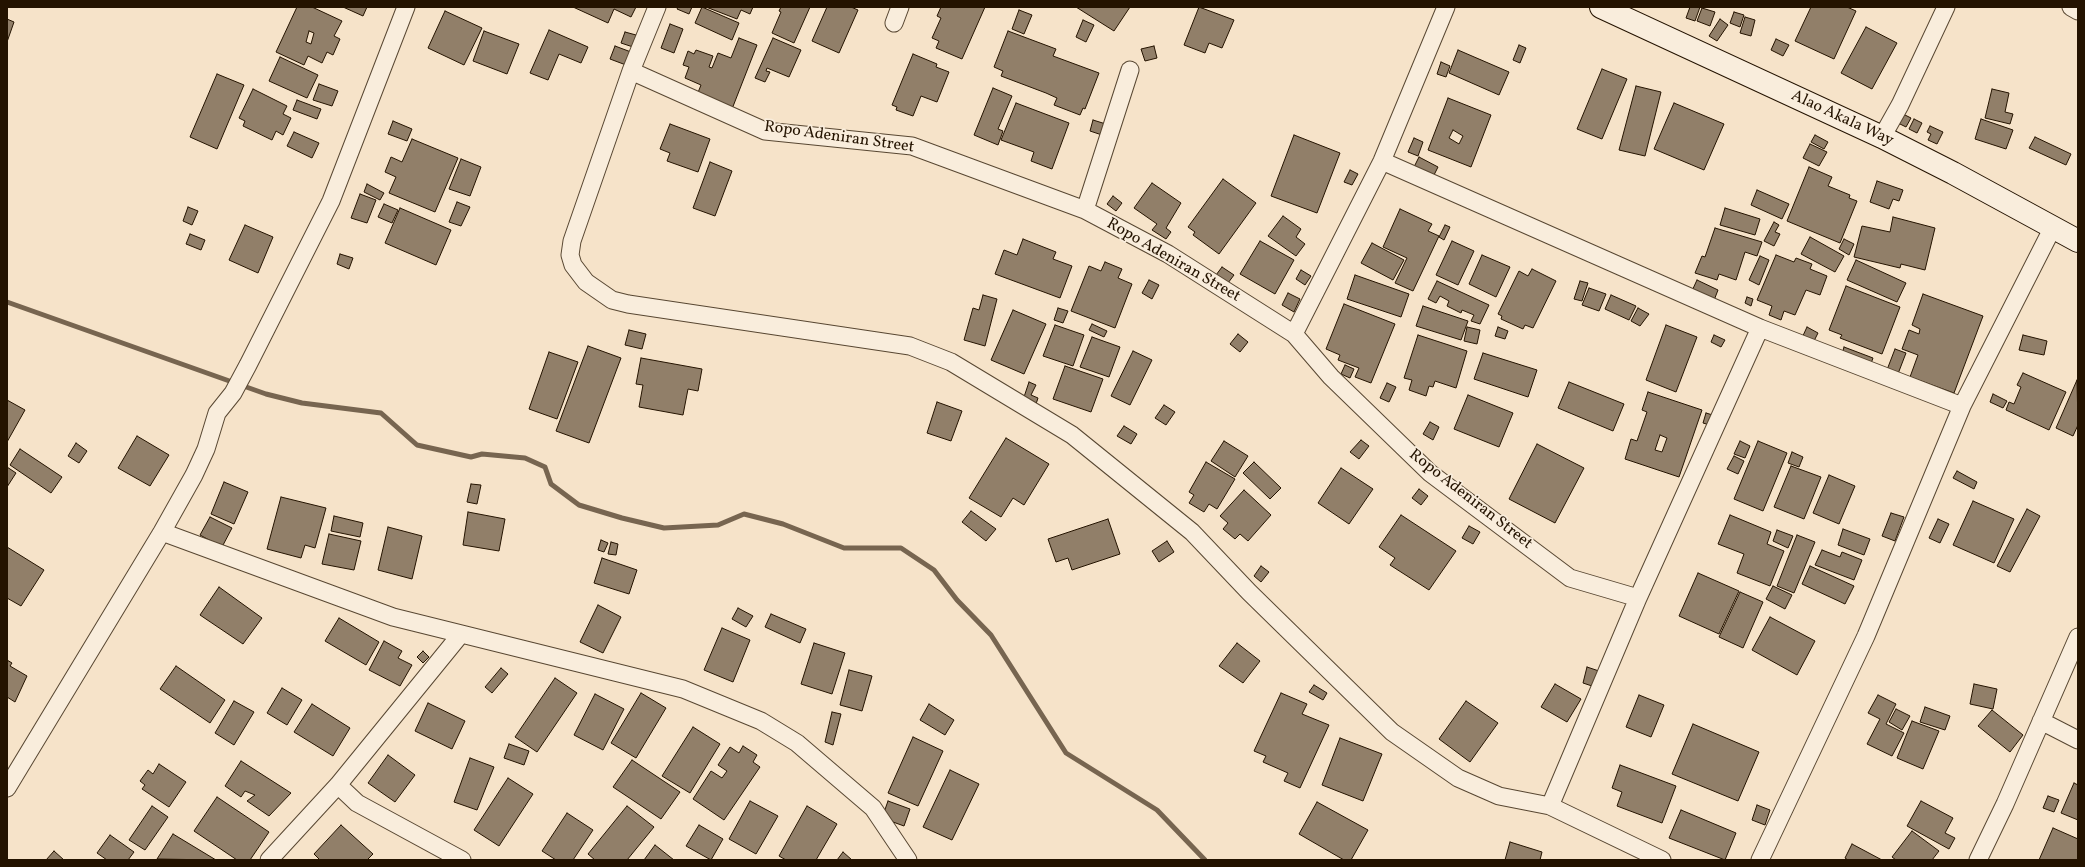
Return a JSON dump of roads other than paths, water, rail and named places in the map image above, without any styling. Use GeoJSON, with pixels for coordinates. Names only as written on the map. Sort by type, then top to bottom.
{"type":"FeatureCollection","features":[{"type":"Feature","properties":{"kind":"street"},"geometry":{"type":"LineString","coordinates":[[7,788],[162,532],[202,459],[217,413],[233,393],[331,201],[406,7]]}},
{"type":"Feature","properties":{"kind":"street"},"geometry":{"type":"LineString","coordinates":[[657,7],[631,71],[572,241],[570,255],[573,265],[586,282],[598,292],[612,300],[628,304],[910,346],[951,362],[1072,435],[1192,532],[1249,592],[1392,732],[1458,778],[1499,796],[1550,806],[1662,860]]}},
{"type":"Feature","properties":{"kind":"street"},"geometry":{"type":"LineString","coordinates":[[894,23],[900,7]]}},
{"type":"Feature","properties":{"kind":"street"},"geometry":{"type":"LineString","coordinates":[[1294,334],[1382,161],[1446,7]]}},
{"type":"Feature","properties":{"kind":"street","name":"Alao Akala Way"},"geometry":{"type":"LineString","coordinates":[[1601,7],[1882,137],[1953,173],[2078,241]]}},
{"type":"Feature","properties":{"kind":"street"},"geometry":{"type":"LineString","coordinates":[[1882,137],[1900,105],[1946,7]]}},
{"type":"Feature","properties":{"kind":"street"},"geometry":{"type":"LineString","coordinates":[[2070,7],[2078,11]]}},
{"type":"Feature","properties":{"kind":"street"},"geometry":{"type":"LineString","coordinates":[[1085,210],[1130,70]]}},
{"type":"Feature","properties":{"kind":"street","name":"Ropo Adeniran Street"},"geometry":{"type":"LineString","coordinates":[[631,71],[765,131],[912,146],[1085,210],[1168,254],[1294,334],[1331,377],[1430,473],[1570,578],[1638,598]]}},
{"type":"Feature","properties":{"kind":"street"},"geometry":{"type":"LineString","coordinates":[[1382,161],[1760,328],[1962,406]]}},
{"type":"Feature","properties":{"kind":"street"},"geometry":{"type":"LineString","coordinates":[[1760,860],[1866,636],[1962,406],[2053,227]]}},
{"type":"Feature","properties":{"kind":"street"},"geometry":{"type":"LineString","coordinates":[[1550,806],[1638,598],[1760,328]]}},
{"type":"Feature","properties":{"kind":"street"},"geometry":{"type":"LineString","coordinates":[[162,532],[393,617],[683,689],[761,721],[797,743],[873,808],[908,860]]}},
{"type":"Feature","properties":{"kind":"street"},"geometry":{"type":"LineString","coordinates":[[269,860],[338,785],[461,634]]}},
{"type":"Feature","properties":{"kind":"street"},"geometry":{"type":"LineString","coordinates":[[1978,860],[2005,804],[2078,637]]}},
{"type":"Feature","properties":{"kind":"street"},"geometry":{"type":"LineString","coordinates":[[2041,721],[2078,740]]}},
{"type":"Feature","properties":{"kind":"street"},"geometry":{"type":"LineString","coordinates":[[338,785],[358,803],[462,860]]}},
{"type":"Feature","properties":{"kind":"waterway"},"geometry":{"type":"LineString","coordinates":[[7,302],[266,394],[302,403],[381,413],[417,445],[471,457],[482,454],[525,458],[545,467],[551,484],[579,505],[622,518],[664,528],[718,525],[744,514],[783,524],[844,548],[901,548],[934,570],[957,600],[991,635],[1066,753],[1157,810],[1205,860]]}}]}
